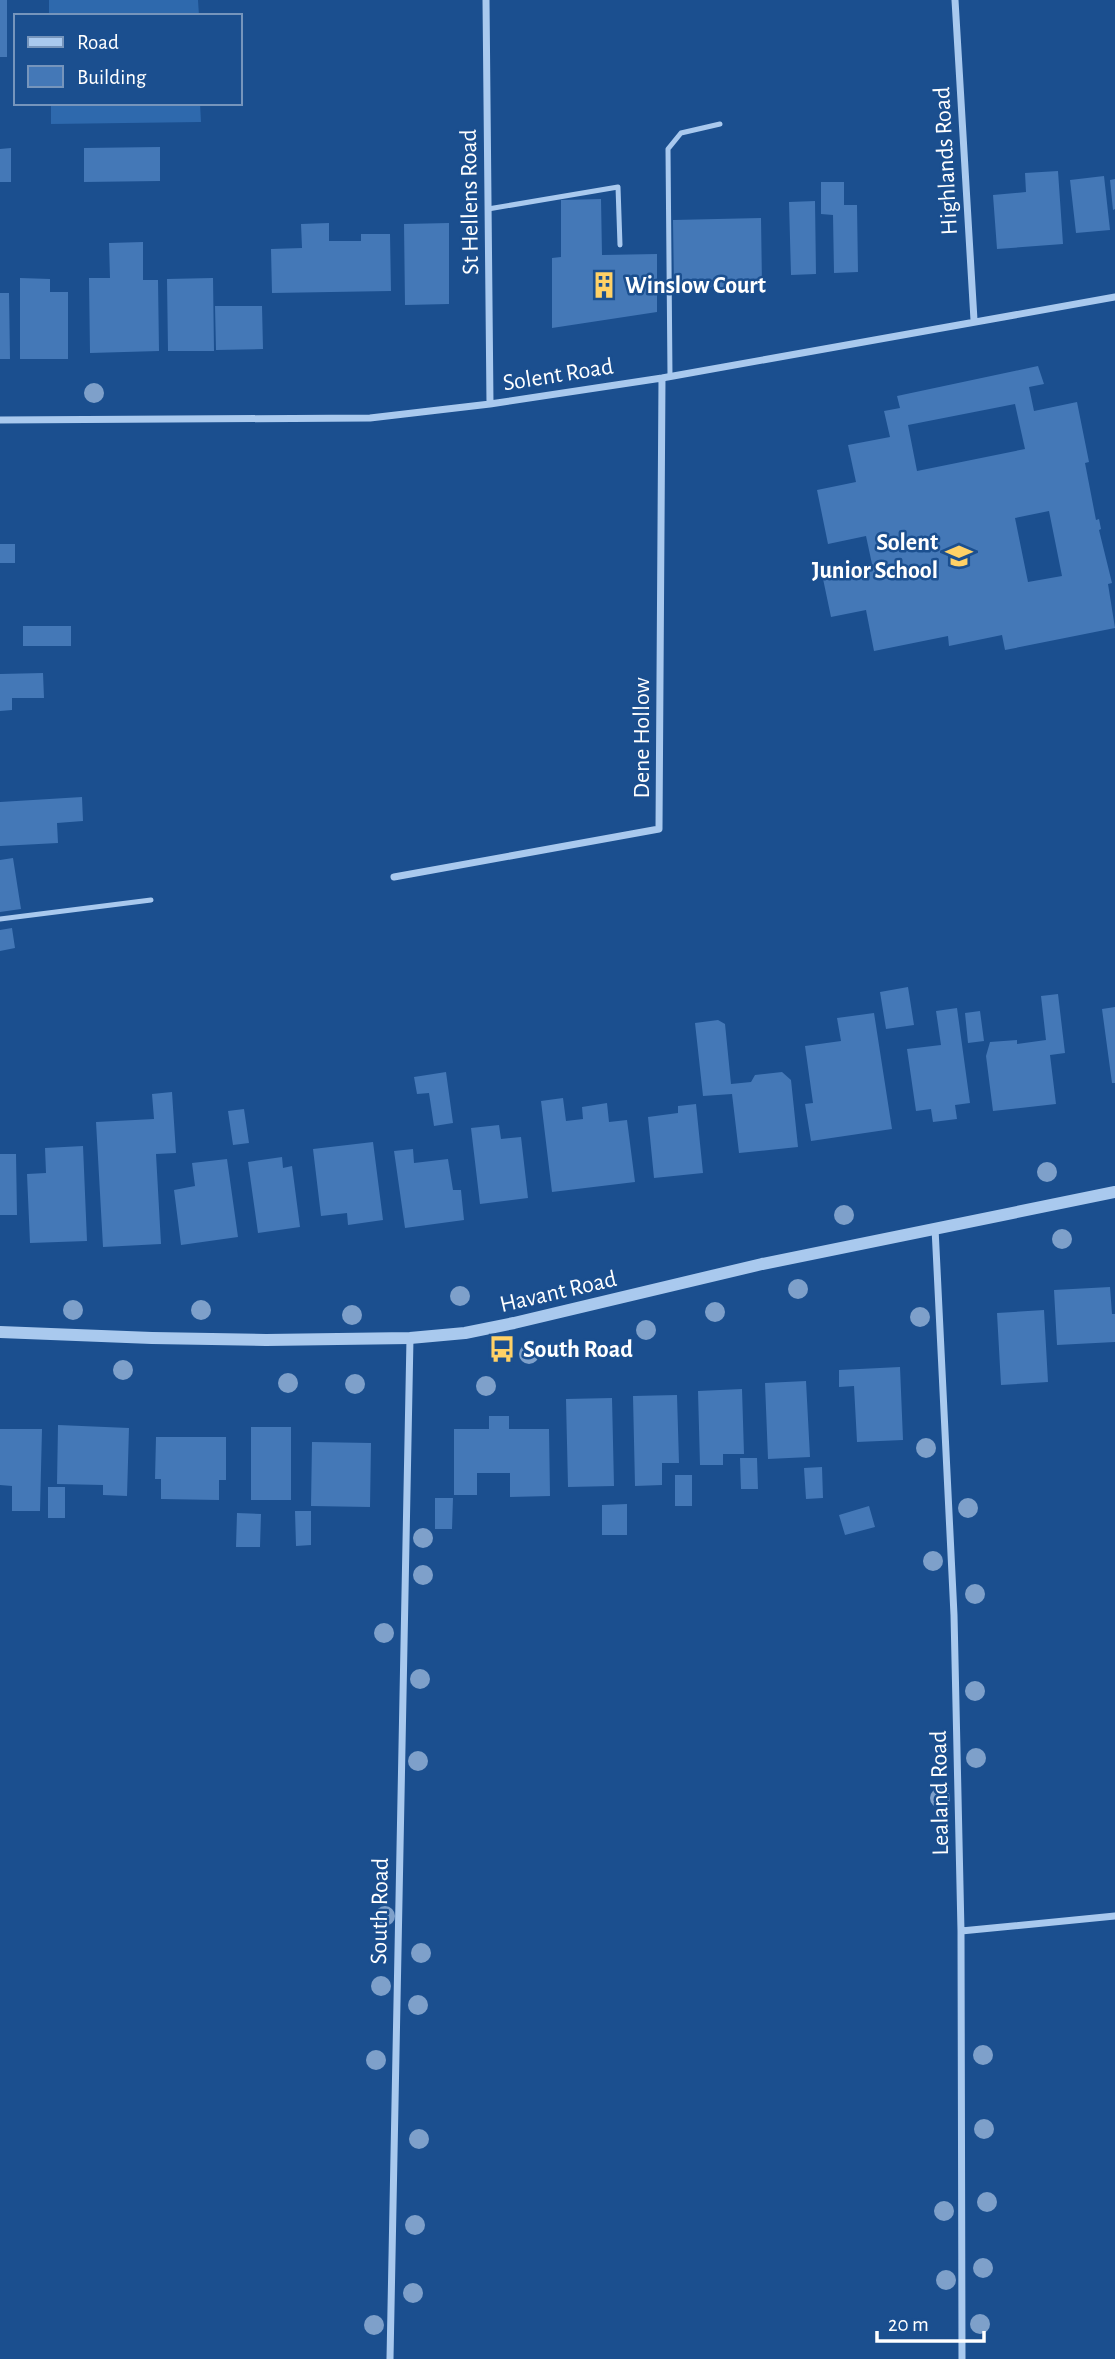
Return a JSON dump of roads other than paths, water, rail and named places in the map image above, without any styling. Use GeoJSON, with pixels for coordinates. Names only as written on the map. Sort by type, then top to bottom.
{"type":"FeatureCollection","features":[{"type":"Feature","properties":{"kind":"street","name":"St Hellens Road"},"geometry":{"type":"LineString","coordinates":[[485,0],[490,404]]}},
{"type":"Feature","properties":{"kind":"street","name":"Highlands Road"},"geometry":{"type":"LineString","coordinates":[[955,0],[974,320]]}},
{"type":"Feature","properties":{"kind":"street","name":"Solent Road"},"geometry":{"type":"LineString","coordinates":[[0,420],[370,418],[490,404],[666,377],[1115,297]]}},
{"type":"Feature","properties":{"kind":"street","name":"Dene Hollow"},"geometry":{"type":"LineString","coordinates":[[394,877],[659,829],[666,377]]}},
{"type":"Feature","properties":{"kind":"street","name":"Havant Road"},"geometry":{"type":"LineString","coordinates":[[0,1332],[266,1340],[410,1338],[465,1333],[762,1264],[1115,1192]]}},
{"type":"Feature","properties":{"kind":"street","name":"Lealand Road"},"geometry":{"type":"LineString","coordinates":[[935,1227],[954,1615],[961,1931],[962,2359]]}},
{"type":"Feature","properties":{"kind":"street","name":"South Road"},"geometry":{"type":"LineString","coordinates":[[390,2359],[410,1338]]}},
{"type":"Feature","properties":{"kind":"street"},"geometry":{"type":"LineString","coordinates":[[961,1931],[1115,1916]]}},
{"type":"Feature","properties":{"kind":"lane"},"geometry":{"type":"LineString","coordinates":[[666,377],[668,149],[681,133],[720,124]]}},
{"type":"Feature","properties":{"kind":"lane"},"geometry":{"type":"LineString","coordinates":[[488,209],[618,187],[620,245]]}},
{"type":"Feature","properties":{"kind":"lane"},"geometry":{"type":"LineString","coordinates":[[0,919],[151,900]]}},
{"type":"Feature","properties":{"kind":"place","name":"Winslow Court"},"geometry":{"type":"Point","coordinates":[604,285]}},
{"type":"Feature","properties":{"kind":"place","name":"Solent Junior School"},"geometry":{"type":"Point","coordinates":[959,556]}},
{"type":"Feature","properties":{"kind":"place","name":"South Road"},"geometry":{"type":"Point","coordinates":[502,1349]}}]}
